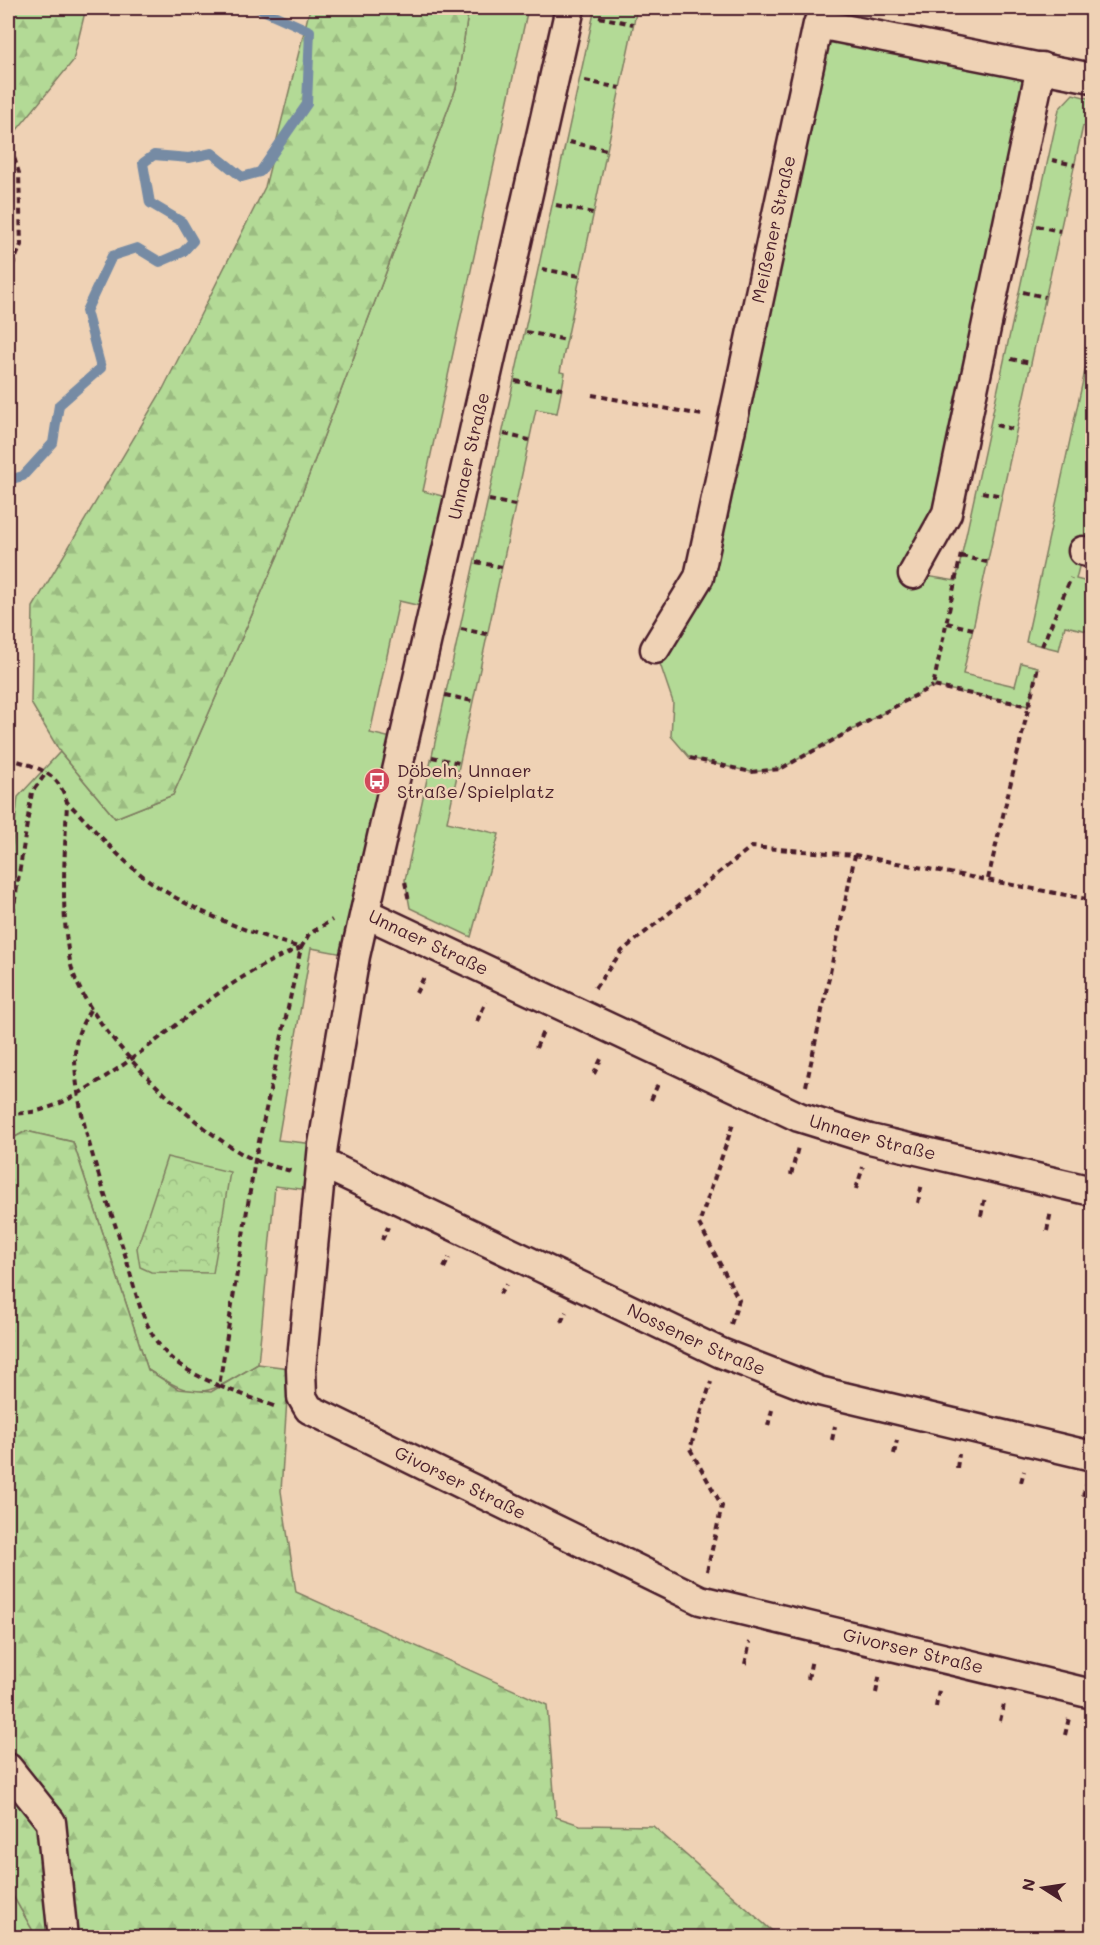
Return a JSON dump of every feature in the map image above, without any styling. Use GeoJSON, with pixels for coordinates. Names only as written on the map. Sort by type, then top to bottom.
{"type":"FeatureCollection","features":[{"type":"Feature","properties":{"kind":"street","name":"Unnaer Straße"},"geometry":{"type":"LineString","coordinates":[[570,8],[365,913],[800,1117],[870,1139],[1092,1191]]}},
{"type":"Feature","properties":{"kind":"street","name":"Meißener Straße"},"geometry":{"type":"LineString","coordinates":[[656,649],[699,577],[818,24],[1092,78]]}},
{"type":"Feature","properties":{"kind":"street"},"geometry":{"type":"LineString","coordinates":[[913,574],[947,513],[1041,67]]}},
{"type":"Feature","properties":{"kind":"street"},"geometry":{"type":"LineString","coordinates":[[305,1403],[300,1377],[321,1171],[338,1050],[365,913]]}},
{"type":"Feature","properties":{"kind":"street","name":"Nossener Straße"},"geometry":{"type":"LineString","coordinates":[[321,1171],[721,1353],[819,1391],[1092,1456]]}},
{"type":"Feature","properties":{"kind":"street","name":"Givorser Straße"},"geometry":{"type":"LineString","coordinates":[[305,1403],[309,1409],[700,1600],[1092,1694]]}},
{"type":"Feature","properties":{"kind":"street"},"geometry":{"type":"LineString","coordinates":[[8,1768],[51,1822],[63,1938]]}},
{"type":"Feature","properties":{"kind":"path"},"geometry":{"type":"LineString","coordinates":[[604,18],[633,24]]}},
{"type":"Feature","properties":{"kind":"path"},"geometry":{"type":"LineString","coordinates":[[591,82],[620,88]]}},
{"type":"Feature","properties":{"kind":"path"},"geometry":{"type":"LineString","coordinates":[[8,138],[19,173],[21,245],[8,277]]}},
{"type":"Feature","properties":{"kind":"path"},"geometry":{"type":"LineString","coordinates":[[566,142],[607,150]]}},
{"type":"Feature","properties":{"kind":"path"},"geometry":{"type":"LineString","coordinates":[[1048,159],[1075,165]]}},
{"type":"Feature","properties":{"kind":"path"},"geometry":{"type":"LineString","coordinates":[[552,204],[593,213]]}},
{"type":"Feature","properties":{"kind":"path"},"geometry":{"type":"LineString","coordinates":[[1034,225],[1060,231]]}},
{"type":"Feature","properties":{"kind":"path"},"geometry":{"type":"LineString","coordinates":[[539,268],[580,276]]}},
{"type":"Feature","properties":{"kind":"path"},"geometry":{"type":"LineString","coordinates":[[1019,291],[1046,297]]}},
{"type":"Feature","properties":{"kind":"path"},"geometry":{"type":"LineString","coordinates":[[525,331],[567,340]]}},
{"type":"Feature","properties":{"kind":"path"},"geometry":{"type":"LineString","coordinates":[[1004,357],[1031,363]]}},
{"type":"Feature","properties":{"kind":"path"},"geometry":{"type":"LineString","coordinates":[[512,391],[514,380],[562,389]]}},
{"type":"Feature","properties":{"kind":"path"},"geometry":{"type":"LineString","coordinates":[[592,395],[733,420]]}},
{"type":"Feature","properties":{"kind":"path"},"geometry":{"type":"LineString","coordinates":[[500,444],[505,423]]}},
{"type":"Feature","properties":{"kind":"path"},"geometry":{"type":"LineString","coordinates":[[990,424],[1016,430]]}},
{"type":"Feature","properties":{"kind":"path"},"geometry":{"type":"LineString","coordinates":[[502,434],[529,440]]}},
{"type":"Feature","properties":{"kind":"path"},"geometry":{"type":"LineString","coordinates":[[975,490],[1002,496]]}},
{"type":"Feature","properties":{"kind":"path"},"geometry":{"type":"LineString","coordinates":[[486,510],[489,499],[515,505]]}},
{"type":"Feature","properties":{"kind":"path"},"geometry":{"type":"LineString","coordinates":[[472,573],[477,551]]}},
{"type":"Feature","properties":{"kind":"path"},"geometry":{"type":"LineString","coordinates":[[1042,646],[1088,552]]}},
{"type":"Feature","properties":{"kind":"path"},"geometry":{"type":"LineString","coordinates":[[961,556],[987,562]]}},
{"type":"Feature","properties":{"kind":"path"},"geometry":{"type":"LineString","coordinates":[[475,562],[502,567]]}},
{"type":"Feature","properties":{"kind":"path"},"geometry":{"type":"LineString","coordinates":[[457,639],[462,617]]}},
{"type":"Feature","properties":{"kind":"path"},"geometry":{"type":"LineString","coordinates":[[947,623],[973,629]]}},
{"type":"Feature","properties":{"kind":"path"},"geometry":{"type":"LineString","coordinates":[[460,628],[487,634]]}},
{"type":"Feature","properties":{"kind":"path"},"geometry":{"type":"LineString","coordinates":[[988,879],[1038,667]]}},
{"type":"Feature","properties":{"kind":"path"},"geometry":{"type":"LineString","coordinates":[[443,706],[448,684]]}},
{"type":"Feature","properties":{"kind":"path"},"geometry":{"type":"LineString","coordinates":[[690,758],[751,772],[780,769],[933,686]]}},
{"type":"Feature","properties":{"kind":"path"},"geometry":{"type":"LineString","coordinates":[[445,695],[472,701]]}},
{"type":"Feature","properties":{"kind":"path"},"geometry":{"type":"LineString","coordinates":[[429,768],[434,747]]}},
{"type":"Feature","properties":{"kind":"path"},"geometry":{"type":"LineString","coordinates":[[432,757],[459,763]]}},
{"type":"Feature","properties":{"kind":"path"},"geometry":{"type":"LineString","coordinates":[[8,758],[47,772],[63,786],[67,802],[65,908],[70,963],[90,1010],[132,1060],[202,1126],[255,1160],[321,1171]]}},
{"type":"Feature","properties":{"kind":"path"},"geometry":{"type":"LineString","coordinates":[[8,944],[32,792],[47,772]]}},
{"type":"Feature","properties":{"kind":"path"},"geometry":{"type":"LineString","coordinates":[[67,802],[143,876],[202,910],[261,936],[301,948]]}},
{"type":"Feature","properties":{"kind":"path"},"geometry":{"type":"LineString","coordinates":[[590,994],[622,951],[752,847],[855,855],[1092,900]]}},
{"type":"Feature","properties":{"kind":"path"},"geometry":{"type":"LineString","coordinates":[[800,1117],[855,855]]}},
{"type":"Feature","properties":{"kind":"path"},"geometry":{"type":"LineString","coordinates":[[405,880],[411,908]]}},
{"type":"Feature","properties":{"kind":"path"},"geometry":{"type":"LineString","coordinates":[[219,1386],[255,1160],[301,948],[309,934],[338,916],[365,913]]}},
{"type":"Feature","properties":{"kind":"path"},"geometry":{"type":"LineString","coordinates":[[8,1114],[44,1109],[79,1093],[132,1060],[229,986],[269,960],[301,948]]}},
{"type":"Feature","properties":{"kind":"path"},"geometry":{"type":"LineString","coordinates":[[90,1010],[76,1034],[75,1058],[79,1093],[102,1182],[148,1326],[165,1353],[191,1372],[219,1386],[290,1411],[305,1403]]}},
{"type":"Feature","properties":{"kind":"path"},"geometry":{"type":"LineString","coordinates":[[739,1300],[699,1224],[744,1092]]}},
{"type":"Feature","properties":{"kind":"path"},"geometry":{"type":"LineString","coordinates":[[707,1569],[722,1506],[690,1449],[721,1353]]}},
{"type":"Feature","properties":{"kind":"green space"},"geometry":{"type":"Polygon","coordinates":[[[8,8],[86,8],[73,61],[8,141],[8,8]]]}},
{"type":"Feature","properties":{"kind":"green space"},"geometry":{"type":"Polygon","coordinates":[[[310,8],[469,8],[456,88],[282,546],[173,795],[115,818],[60,752],[31,703],[33,607],[163,389],[265,187],[310,8]]]}},
{"type":"Feature","properties":{"kind":"green space"},"geometry":{"type":"Polygon","coordinates":[[[469,8],[528,8],[423,491],[450,498],[425,607],[399,601],[370,733],[396,739],[343,954],[311,948],[278,1140],[315,1144],[310,1190],[275,1186],[258,1364],[215,1388],[193,1391],[180,1388],[148,1370],[73,1142],[26,1131],[8,1141],[8,883],[18,797],[60,752],[115,818],[173,795],[282,546],[456,88],[469,8]]]}},
{"type":"Feature","properties":{"kind":"green space"},"geometry":{"type":"Polygon","coordinates":[[[595,8],[637,8],[560,372],[565,373],[557,413],[536,409],[447,822],[499,834],[471,937],[410,908],[405,880],[595,8]]]}},
{"type":"Feature","properties":{"kind":"green space"},"geometry":{"type":"Polygon","coordinates":[[[818,24],[1041,67],[947,513],[914,574],[956,581],[1059,109],[1073,94],[1092,99],[1092,128],[1083,126],[963,674],[1015,686],[1021,663],[1038,667],[1029,706],[933,686],[780,769],[751,772],[690,758],[671,736],[673,702],[655,649],[699,577],[818,24]]]}},
{"type":"Feature","properties":{"kind":"green space"},"geometry":{"type":"Polygon","coordinates":[[[1092,339],[1092,553],[1083,551],[1076,579],[1092,583],[1092,632],[1065,626],[1059,650],[1026,642],[1092,339]]]}},
{"type":"Feature","properties":{"kind":"green space"},"geometry":{"type":"Polygon","coordinates":[[[26,1131],[73,1142],[148,1370],[178,1389],[211,1392],[258,1364],[289,1368],[281,1491],[296,1592],[547,1705],[556,1817],[580,1825],[653,1826],[779,1937],[22,1937],[33,1931],[8,1887],[8,1141],[26,1131]]]}},
{"type":"Feature","properties":{"kind":"green space"},"geometry":{"type":"Polygon","coordinates":[[[167,1157],[230,1172],[213,1273],[151,1272],[140,1267],[137,1248],[167,1157]]]}},
{"type":"Feature","properties":{"kind":"green space"},"geometry":{"type":"Polygon","coordinates":[[[8,1887],[33,1931],[22,1937],[8,1937],[8,1887]]]}},
{"type":"Feature","properties":{"kind":"waterway"},"geometry":{"type":"LineString","coordinates":[[8,480],[23,476],[53,443],[59,405],[101,368],[86,311],[112,256],[137,248],[160,262],[183,252],[193,241],[182,222],[150,203],[143,163],[154,155],[189,158],[212,153],[242,177],[260,172],[307,104],[310,31],[258,8]]}},
{"type":"Feature","properties":{"kind":"place","name":"Döbeln, Unnaer Straße/Spielplatz"},"geometry":{"type":"Point","coordinates":[377,781]}}]}
